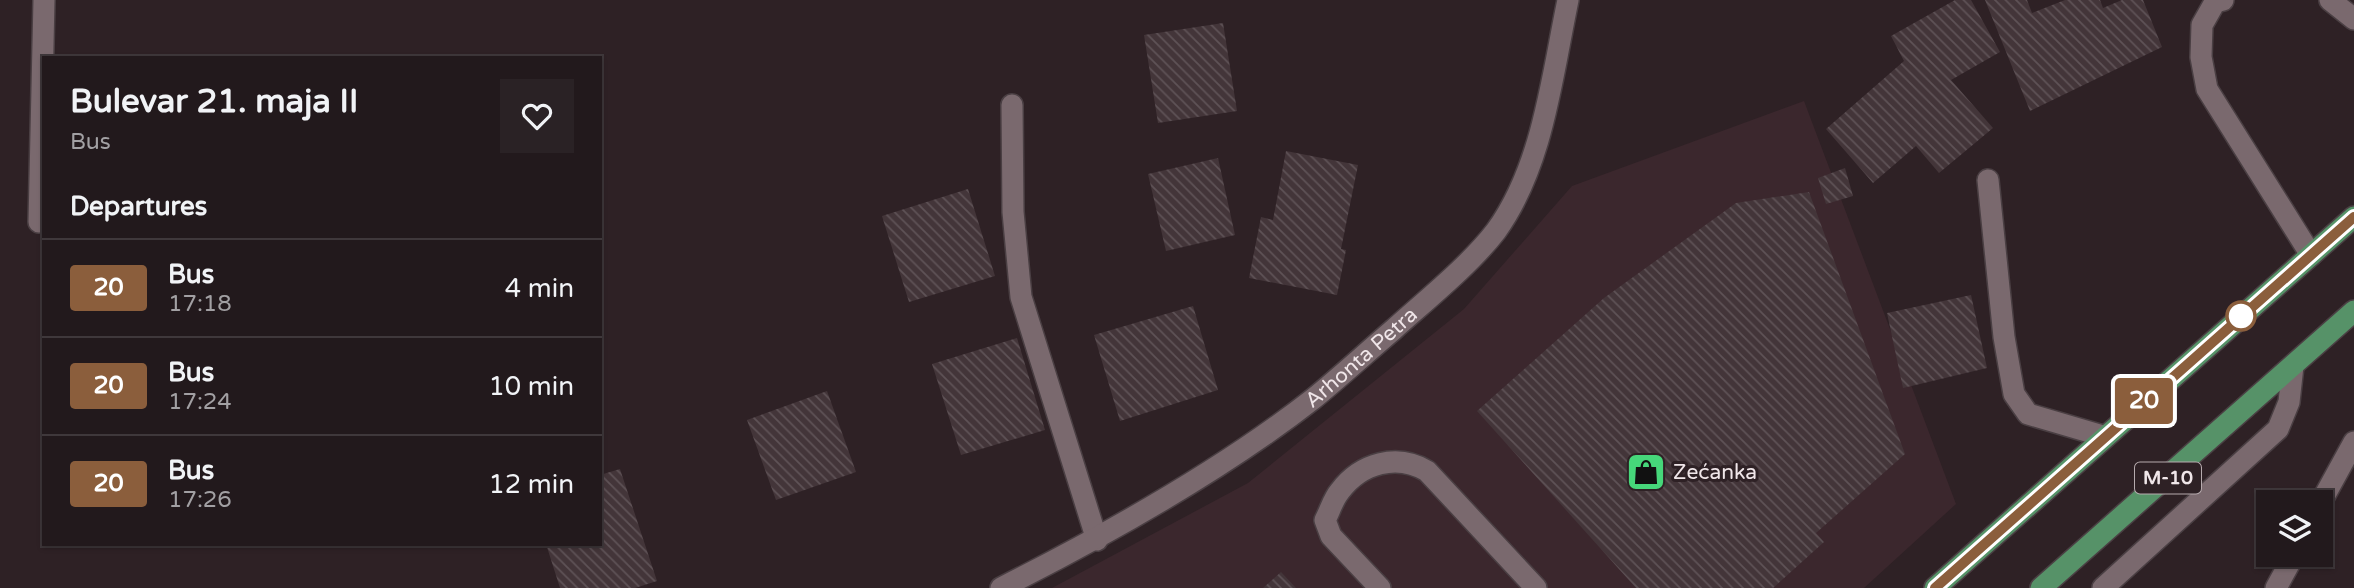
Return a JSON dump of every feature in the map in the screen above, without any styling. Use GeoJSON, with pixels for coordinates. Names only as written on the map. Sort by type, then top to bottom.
{"type":"FeatureCollection","features":[{"type":"Feature","properties":{"kind":"main road"},"geometry":{"type":"LineString","coordinates":[[1936,588],[2104,436],[2354,217]]}},
{"type":"Feature","properties":{"kind":"main road","name":"M-10"},"geometry":{"type":"LineString","coordinates":[[2041,588],[2354,311]]}},
{"type":"Feature","properties":{"kind":"street"},"geometry":{"type":"LineString","coordinates":[[43,56],[44,0]]}},
{"type":"Feature","properties":{"kind":"street","name":"Arhonta Petra"},"geometry":{"type":"LineString","coordinates":[[1002,588],[1097,540],[1238,451],[1312,399],[1433,295],[1496,231],[1521,185],[1540,129],[1568,0]]}},
{"type":"Feature","properties":{"kind":"street"},"geometry":{"type":"LineString","coordinates":[[2223,0],[2215,2],[2202,25],[2201,57],[2207,89],[2311,256]]}},
{"type":"Feature","properties":{"kind":"street"},"geometry":{"type":"LineString","coordinates":[[2330,0],[2354,19]]}},
{"type":"Feature","properties":{"kind":"street"},"geometry":{"type":"LineString","coordinates":[[39,222],[42,89]]}},
{"type":"Feature","properties":{"kind":"street"},"geometry":{"type":"LineString","coordinates":[[1012,105],[1013,212],[1021,297],[1097,540]]}},
{"type":"Feature","properties":{"kind":"street"},"geometry":{"type":"LineString","coordinates":[[1988,180],[2004,337],[2014,394],[2028,414],[2104,436]]}},
{"type":"Feature","properties":{"kind":"street"},"geometry":{"type":"LineString","coordinates":[[2103,588],[2278,429],[2289,402],[2293,366]]}},
{"type":"Feature","properties":{"kind":"street"},"geometry":{"type":"LineString","coordinates":[[2328,490],[2354,442]]}},
{"type":"Feature","properties":{"kind":"street"},"geometry":{"type":"LineString","coordinates":[[1380,588],[1331,536],[1325,520],[1339,491],[1361,471],[1385,462],[1411,462],[1427,471],[1536,588]]}},
{"type":"Feature","properties":{"kind":"street"},"geometry":{"type":"LineString","coordinates":[[2276,588],[2287,567]]}},
{"type":"Feature","properties":{"kind":"shaded area"},"geometry":{"type":"Polygon","coordinates":[[[1804,101],[1956,504],[1864,588],[1052,588],[1248,483],[1464,309],[1572,186],[1804,101]]]}},
{"type":"Feature","properties":{"kind":"building"},"geometry":{"type":"Polygon","coordinates":[[[1955,0],[1971,0],[2000,52],[1951,80],[1993,128],[1939,173],[1916,146],[1873,183],[1826,129],[1904,61],[1891,36],[1955,0]]]}},
{"type":"Feature","properties":{"kind":"building"},"geometry":{"type":"Polygon","coordinates":[[[1985,0],[2027,0],[2032,13],[2065,0],[2100,0],[2103,8],[2122,0],[2143,0],[2162,47],[2030,111],[1985,0]]]}},
{"type":"Feature","properties":{"kind":"building"},"geometry":{"type":"Polygon","coordinates":[[[1223,23],[1237,111],[1158,123],[1144,35],[1223,23]]]}},
{"type":"Feature","properties":{"kind":"building"},"geometry":{"type":"Polygon","coordinates":[[[1286,151],[1358,165],[1341,249],[1346,250],[1337,295],[1249,278],[1261,217],[1273,220],[1286,151]]]}},
{"type":"Feature","properties":{"kind":"building"},"geometry":{"type":"Polygon","coordinates":[[[1218,158],[1235,235],[1166,251],[1148,174],[1218,158]]]}},
{"type":"Feature","properties":{"kind":"building"},"geometry":{"type":"Polygon","coordinates":[[[1845,168],[1853,196],[1826,204],[1818,178],[1845,168]]]}},
{"type":"Feature","properties":{"kind":"building"},"geometry":{"type":"Polygon","coordinates":[[[968,189],[995,276],[909,302],[882,216],[968,189]]]}},
{"type":"Feature","properties":{"kind":"building"},"geometry":{"type":"Polygon","coordinates":[[[1809,192],[1905,454],[1816,533],[1824,542],[1773,588],[1636,588],[1477,411],[1604,298],[1736,203],[1809,192]]]}},
{"type":"Feature","properties":{"kind":"building"},"geometry":{"type":"Polygon","coordinates":[[[1971,295],[1987,368],[1903,388],[1887,313],[1971,295]]]}},
{"type":"Feature","properties":{"kind":"building"},"geometry":{"type":"Polygon","coordinates":[[[1193,306],[1218,390],[1120,421],[1094,335],[1193,306]]]}},
{"type":"Feature","properties":{"kind":"building"},"geometry":{"type":"Polygon","coordinates":[[[1017,338],[1045,430],[961,455],[932,364],[1017,338]]]}},
{"type":"Feature","properties":{"kind":"building"},"geometry":{"type":"Polygon","coordinates":[[[827,391],[856,472],[776,500],[747,420],[827,391]]]}},
{"type":"Feature","properties":{"kind":"building"},"geometry":{"type":"Polygon","coordinates":[[[620,469],[657,581],[635,588],[560,588],[547,546],[602,546],[602,474],[620,469]]]}},
{"type":"Feature","properties":{"kind":"building"},"geometry":{"type":"Polygon","coordinates":[[[1281,572],[1296,588],[1263,588],[1281,572]]]}},
{"type":"Feature","properties":{"kind":"bus line","name":"20"},"geometry":{"type":"LineString","coordinates":[[1935,588],[2354,217]]}},
{"type":"Feature","properties":{"kind":"place","name":"Zećanka"},"geometry":{"type":"Point","coordinates":[1646,472]}}]}
